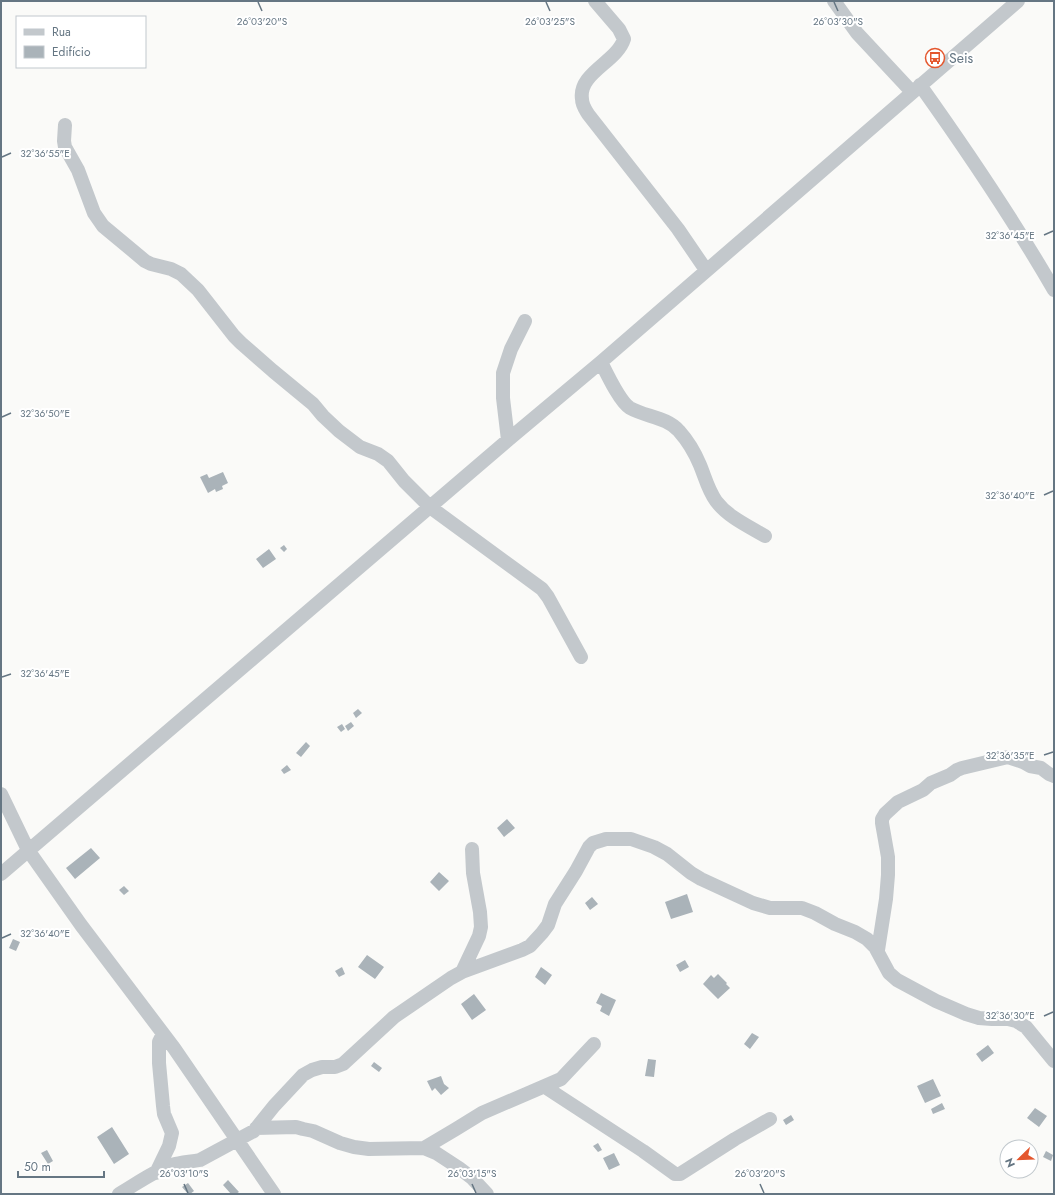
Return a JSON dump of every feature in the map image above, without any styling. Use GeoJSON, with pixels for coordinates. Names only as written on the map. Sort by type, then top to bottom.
{"type":"FeatureCollection","features":[{"type":"Feature","properties":{"kind":"street"},"geometry":{"type":"LineString","coordinates":[[595,1],[619,29],[624,37],[624,40],[619,50],[590,77],[583,86],[581,99],[583,105],[588,114],[678,229],[706,270]]}},
{"type":"Feature","properties":{"kind":"street"},"geometry":{"type":"LineString","coordinates":[[834,1],[857,33],[916,89],[971,157],[1054,290]]}},
{"type":"Feature","properties":{"kind":"street"},"geometry":{"type":"LineString","coordinates":[[1,874],[601,362],[1018,1]]}},
{"type":"Feature","properties":{"kind":"street"},"geometry":{"type":"LineString","coordinates":[[65,125],[64,141],[66,147],[78,170],[94,213],[103,226],[145,261],[171,269],[181,274],[198,290],[234,336],[272,371],[313,404],[323,416],[360,447],[378,454],[388,461],[404,481],[430,507],[542,589],[548,597],[581,658]]}},
{"type":"Feature","properties":{"kind":"street"},"geometry":{"type":"LineString","coordinates":[[508,440],[503,398],[503,373],[511,348],[525,321]]}},
{"type":"Feature","properties":{"kind":"street"},"geometry":{"type":"LineString","coordinates":[[601,362],[621,398],[630,408],[670,423],[679,431],[696,457],[712,495],[724,510],[732,517],[765,536]]}},
{"type":"Feature","properties":{"kind":"street"},"geometry":{"type":"LineString","coordinates":[[878,950],[886,900],[888,875],[888,857],[882,824],[882,819],[885,814],[898,802],[923,790],[957,770],[1002,758],[1011,757],[1030,766],[1041,768],[1054,776]]}},
{"type":"Feature","properties":{"kind":"street"},"geometry":{"type":"LineString","coordinates":[[1,794],[28,850],[80,924],[163,1034],[274,1194]]}},
{"type":"Feature","properties":{"kind":"street"},"geometry":{"type":"LineString","coordinates":[[120,1194],[170,1165],[200,1160],[216,1153],[254,1131],[274,1106],[303,1075],[322,1067],[335,1067],[343,1064],[394,1017],[451,978],[462,972],[530,946],[548,925],[555,904],[589,847],[593,843],[606,838],[631,839],[654,847],[667,854],[701,879],[754,903],[770,908],[802,908],[855,932],[867,939],[878,950],[889,973],[897,980],[936,1001],[966,1014],[979,1018],[1008,1019],[1016,1021],[1026,1027],[1054,1061]]}},
{"type":"Feature","properties":{"kind":"street"},"geometry":{"type":"LineString","coordinates":[[462,972],[479,936],[481,926],[473,873],[472,849]]}},
{"type":"Feature","properties":{"kind":"street"},"geometry":{"type":"LineString","coordinates":[[156,1173],[169,1146],[172,1133],[164,1110],[159,1070],[159,1042],[163,1034]]}},
{"type":"Feature","properties":{"kind":"street"},"geometry":{"type":"LineString","coordinates":[[424,1148],[482,1113],[561,1079],[594,1044]]}},
{"type":"Feature","properties":{"kind":"street"},"geometry":{"type":"LineString","coordinates":[[545,1087],[643,1150],[675,1174],[680,1174],[770,1119]]}},
{"type":"Feature","properties":{"kind":"street"},"geometry":{"type":"LineString","coordinates":[[256,1128],[296,1127],[313,1131],[340,1143],[369,1150],[424,1148],[436,1153],[459,1168],[472,1178],[487,1194]]}},
{"type":"Feature","properties":{"kind":"building"},"geometry":{"type":"Polygon","coordinates":[[[223,472],[228,483],[222,486],[223,489],[216,492],[215,489],[208,493],[200,477],[207,474],[209,478],[223,472]]]}},
{"type":"Feature","properties":{"kind":"building"},"geometry":{"type":"Polygon","coordinates":[[[284,545],[287,549],[284,552],[280,548],[284,545]]]}},
{"type":"Feature","properties":{"kind":"building"},"geometry":{"type":"Polygon","coordinates":[[[269,549],[276,559],[263,568],[256,559],[269,549]]]}},
{"type":"Feature","properties":{"kind":"building"},"geometry":{"type":"Polygon","coordinates":[[[358,709],[362,713],[356,718],[353,713],[358,709]]]}},
{"type":"Feature","properties":{"kind":"building"},"geometry":{"type":"Polygon","coordinates":[[[351,722],[354,726],[348,731],[345,726],[351,722]]]}},
{"type":"Feature","properties":{"kind":"building"},"geometry":{"type":"Polygon","coordinates":[[[342,724],[345,729],[341,732],[337,727],[342,724]]]}},
{"type":"Feature","properties":{"kind":"building"},"geometry":{"type":"Polygon","coordinates":[[[306,742],[310,746],[301,757],[296,753],[306,742]]]}},
{"type":"Feature","properties":{"kind":"building"},"geometry":{"type":"Polygon","coordinates":[[[287,765],[291,770],[284,774],[281,770],[287,765]]]}},
{"type":"Feature","properties":{"kind":"building"},"geometry":{"type":"Polygon","coordinates":[[[507,819],[515,828],[504,837],[497,828],[507,819]]]}},
{"type":"Feature","properties":{"kind":"building"},"geometry":{"type":"Polygon","coordinates":[[[91,848],[100,858],[75,879],[66,868],[91,848]]]}},
{"type":"Feature","properties":{"kind":"building"},"geometry":{"type":"Polygon","coordinates":[[[439,872],[449,881],[439,891],[430,882],[439,872]]]}},
{"type":"Feature","properties":{"kind":"building"},"geometry":{"type":"Polygon","coordinates":[[[124,886],[129,891],[124,895],[119,890],[124,886]]]}},
{"type":"Feature","properties":{"kind":"building"},"geometry":{"type":"Polygon","coordinates":[[[687,894],[693,912],[671,919],[665,902],[687,894]]]}},
{"type":"Feature","properties":{"kind":"building"},"geometry":{"type":"Polygon","coordinates":[[[592,897],[598,904],[590,910],[585,903],[592,897]]]}},
{"type":"Feature","properties":{"kind":"building"},"geometry":{"type":"Polygon","coordinates":[[[13,939],[20,942],[16,951],[9,948],[13,939]]]}},
{"type":"Feature","properties":{"kind":"building"},"geometry":{"type":"Polygon","coordinates":[[[367,955],[384,967],[375,979],[358,967],[367,955]]]}},
{"type":"Feature","properties":{"kind":"building"},"geometry":{"type":"Polygon","coordinates":[[[685,960],[689,967],[680,972],[676,965],[685,960]]]}},
{"type":"Feature","properties":{"kind":"building"},"geometry":{"type":"Polygon","coordinates":[[[342,967],[345,974],[339,977],[335,971],[342,967]]]}},
{"type":"Feature","properties":{"kind":"building"},"geometry":{"type":"Polygon","coordinates":[[[541,967],[552,975],[545,985],[535,977],[541,967]]]}},
{"type":"Feature","properties":{"kind":"building"},"geometry":{"type":"Polygon","coordinates":[[[718,974],[730,988],[718,999],[703,984],[711,975],[714,978],[718,974]]]}},
{"type":"Feature","properties":{"kind":"building"},"geometry":{"type":"Polygon","coordinates":[[[601,993],[616,1000],[609,1016],[600,1011],[602,1006],[596,1003],[601,993]]]}},
{"type":"Feature","properties":{"kind":"building"},"geometry":{"type":"Polygon","coordinates":[[[474,994],[486,1010],[472,1020],[461,1004],[474,994]]]}},
{"type":"Feature","properties":{"kind":"building"},"geometry":{"type":"Polygon","coordinates":[[[752,1033],[759,1037],[750,1049],[744,1044],[752,1033]]]}},
{"type":"Feature","properties":{"kind":"building"},"geometry":{"type":"Polygon","coordinates":[[[988,1045],[994,1053],[982,1062],[976,1054],[988,1045]]]}},
{"type":"Feature","properties":{"kind":"building"},"geometry":{"type":"Polygon","coordinates":[[[648,1059],[656,1060],[654,1077],[645,1076],[648,1059]]]}},
{"type":"Feature","properties":{"kind":"building"},"geometry":{"type":"Polygon","coordinates":[[[374,1062],[382,1068],[379,1072],[371,1066],[374,1062]]]}},
{"type":"Feature","properties":{"kind":"building"},"geometry":{"type":"Polygon","coordinates":[[[441,1076],[444,1084],[449,1088],[441,1095],[435,1088],[432,1091],[427,1081],[441,1076]]]}},
{"type":"Feature","properties":{"kind":"building"},"geometry":{"type":"Polygon","coordinates":[[[933,1079],[941,1096],[925,1103],[917,1086],[933,1079]]]}},
{"type":"Feature","properties":{"kind":"building"},"geometry":{"type":"Polygon","coordinates":[[[942,1103],[945,1109],[933,1114],[931,1109],[942,1103]]]}},
{"type":"Feature","properties":{"kind":"building"},"geometry":{"type":"Polygon","coordinates":[[[1035,1108],[1047,1116],[1039,1127],[1027,1118],[1035,1108]]]}},
{"type":"Feature","properties":{"kind":"building"},"geometry":{"type":"Polygon","coordinates":[[[791,1115],[794,1120],[786,1125],[783,1120],[791,1115]]]}},
{"type":"Feature","properties":{"kind":"building"},"geometry":{"type":"Polygon","coordinates":[[[112,1127],[129,1154],[114,1164],[97,1137],[112,1127]]]}},
{"type":"Feature","properties":{"kind":"building"},"geometry":{"type":"Polygon","coordinates":[[[598,1143],[602,1150],[598,1152],[593,1146],[598,1143]]]}},
{"type":"Feature","properties":{"kind":"building"},"geometry":{"type":"Polygon","coordinates":[[[47,1150],[53,1161],[48,1164],[41,1153],[47,1150]]]}},
{"type":"Feature","properties":{"kind":"building"},"geometry":{"type":"Polygon","coordinates":[[[1046,1151],[1053,1155],[1051,1161],[1043,1157],[1046,1151]]]}},
{"type":"Feature","properties":{"kind":"building"},"geometry":{"type":"Polygon","coordinates":[[[614,1153],[620,1165],[609,1170],[603,1158],[614,1153]]]}},
{"type":"Feature","properties":{"kind":"building"},"geometry":{"type":"Polygon","coordinates":[[[228,1180],[239,1192],[236,1194],[231,1194],[223,1185],[228,1180]]]}},
{"type":"Feature","properties":{"kind":"building"},"geometry":{"type":"Polygon","coordinates":[[[188,1183],[194,1191],[190,1194],[188,1194],[182,1187],[188,1183]]]}},
{"type":"Feature","properties":{"kind":"place","name":"Seis"},"geometry":{"type":"Point","coordinates":[935,58]}}]}
